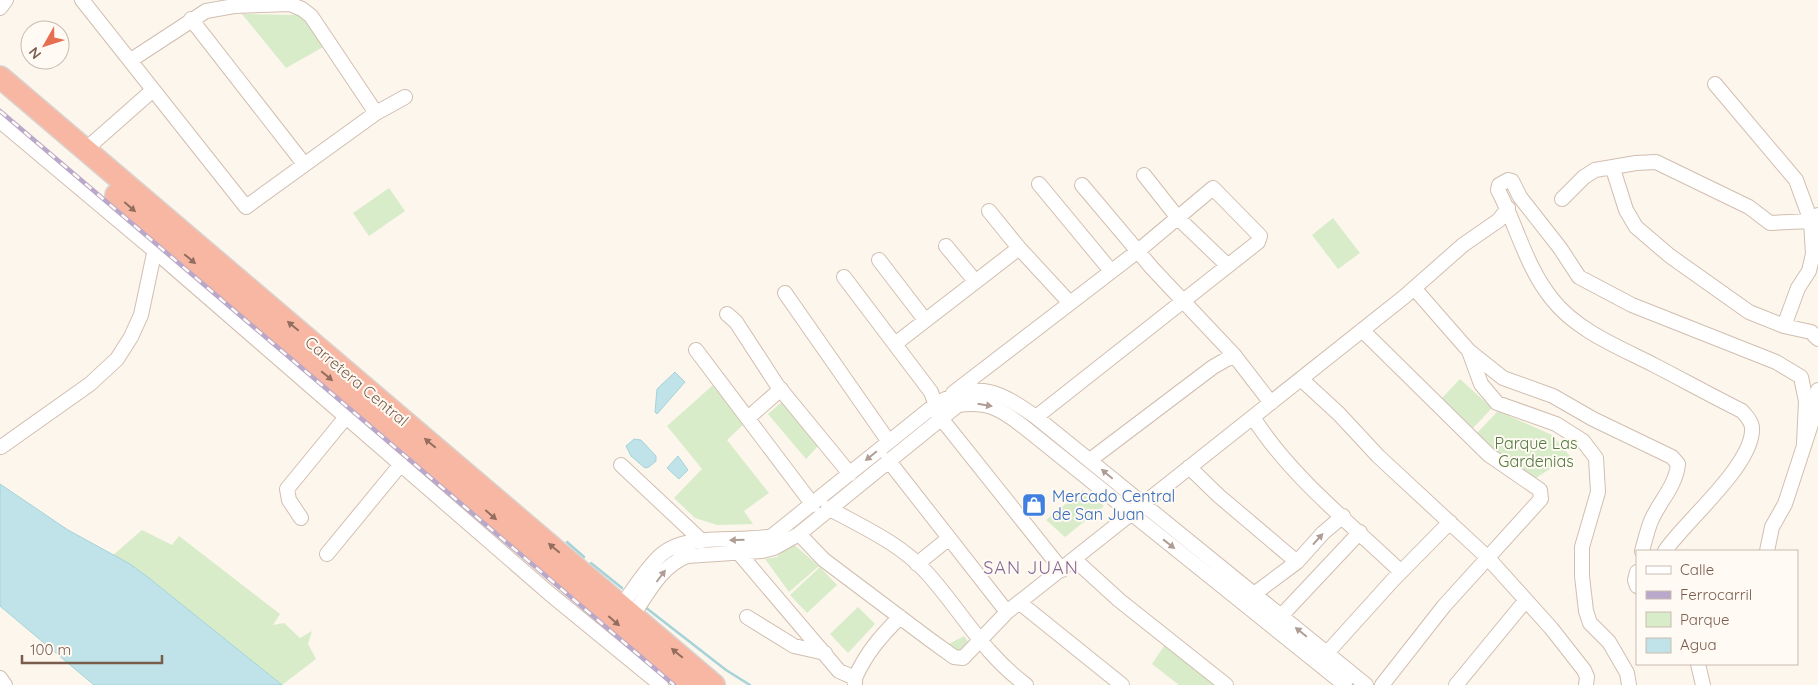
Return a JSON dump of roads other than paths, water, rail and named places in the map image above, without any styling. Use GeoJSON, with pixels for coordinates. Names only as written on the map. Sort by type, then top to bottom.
{"type":"FeatureCollection","features":[{"type":"Feature","properties":{"kind":"highway","name":"Carretera Central"},"geometry":{"type":"LineString","coordinates":[[0,77],[151,205],[477,493],[690,685]]}},
{"type":"Feature","properties":{"kind":"highway","name":"Carretera Central"},"geometry":{"type":"LineString","coordinates":[[0,95],[153,227],[477,493],[627,610],[714,685]]}},
{"type":"Feature","properties":{"kind":"street"},"geometry":{"type":"LineString","coordinates":[[0,8],[6,0]]}},
{"type":"Feature","properties":{"kind":"street"},"geometry":{"type":"LineString","coordinates":[[82,0],[246,207],[376,113],[405,98]]}},
{"type":"Feature","properties":{"kind":"street"},"geometry":{"type":"LineString","coordinates":[[131,60],[206,10],[234,6],[290,4],[302,9],[311,16],[376,113]]}},
{"type":"Feature","properties":{"kind":"street"},"geometry":{"type":"LineString","coordinates":[[191,20],[304,164]]}},
{"type":"Feature","properties":{"kind":"street"},"geometry":{"type":"LineString","coordinates":[[1715,84],[1796,180],[1814,218],[1813,254],[1808,271],[1798,288],[1784,326]]}},
{"type":"Feature","properties":{"kind":"street"},"geometry":{"type":"LineString","coordinates":[[85,150],[153,90]]}},
{"type":"Feature","properties":{"kind":"street"},"geometry":{"type":"LineString","coordinates":[[0,121],[156,252],[550,594],[661,685]]}},
{"type":"Feature","properties":{"kind":"street"},"geometry":{"type":"LineString","coordinates":[[1562,199],[1584,177],[1595,170],[1613,169],[1636,163],[1656,162],[1749,207],[1770,223],[1814,218]]}},
{"type":"Feature","properties":{"kind":"street"},"geometry":{"type":"LineString","coordinates":[[1613,169],[1626,210],[1636,227],[1670,256],[1749,312],[1784,326],[1812,332],[1818,339]]}},
{"type":"Feature","properties":{"kind":"street"},"geometry":{"type":"LineString","coordinates":[[1144,175],[1178,218],[1227,265]]}},
{"type":"Feature","properties":{"kind":"street"},"geometry":{"type":"LineString","coordinates":[[1666,550],[1740,462],[1750,439],[1752,427],[1749,419],[1742,411],[1624,350],[1572,320],[1551,299],[1538,278],[1523,250],[1508,208],[1498,190],[1499,185],[1508,180],[1512,181],[1520,197],[1560,248],[1579,277],[1632,305],[1776,362],[1800,377],[1806,401],[1804,444]]}},
{"type":"Feature","properties":{"kind":"street"},"geometry":{"type":"LineString","coordinates":[[1039,184],[1111,271]]}},
{"type":"Feature","properties":{"kind":"street"},"geometry":{"type":"LineString","coordinates":[[1082,185],[1138,251],[1234,355],[1272,402]]}},
{"type":"Feature","properties":{"kind":"street"},"geometry":{"type":"LineString","coordinates":[[627,610],[664,553],[679,545],[702,541],[756,540],[772,536],[813,505],[889,442],[941,407],[1069,302],[1138,251],[1213,188],[1260,236],[1258,242],[1036,417]]}},
{"type":"Feature","properties":{"kind":"street"},"geometry":{"type":"LineString","coordinates":[[1,447],[90,384],[117,360],[131,337],[141,315],[156,252],[151,205]]}},
{"type":"Feature","properties":{"kind":"street"},"geometry":{"type":"LineString","coordinates":[[799,534],[824,560],[954,657],[963,658],[1007,612],[1062,570],[1142,503],[1254,417],[1414,288],[1463,245],[1499,220],[1508,208]]}},
{"type":"Feature","properties":{"kind":"street"},"geometry":{"type":"LineString","coordinates":[[989,211],[1018,248],[1069,302]]}},
{"type":"Feature","properties":{"kind":"street"},"geometry":{"type":"LineString","coordinates":[[946,246],[975,281]]}},
{"type":"Feature","properties":{"kind":"street"},"geometry":{"type":"LineString","coordinates":[[895,344],[1018,248]]}},
{"type":"Feature","properties":{"kind":"street"},"geometry":{"type":"LineString","coordinates":[[879,260],[925,320]]}},
{"type":"Feature","properties":{"kind":"street"},"geometry":{"type":"LineString","coordinates":[[844,277],[1062,570]]}},
{"type":"Feature","properties":{"kind":"street"},"geometry":{"type":"LineString","coordinates":[[1414,288],[1468,351],[1503,378],[1553,396],[1593,419],[1672,457],[1678,464],[1677,470],[1665,499],[1652,519],[1642,550]]}},
{"type":"Feature","properties":{"kind":"street"},"geometry":{"type":"LineString","coordinates":[[785,293],[889,442]]}},
{"type":"Feature","properties":{"kind":"street"},"geometry":{"type":"LineString","coordinates":[[727,314],[736,322],[781,389],[850,474]]}},
{"type":"Feature","properties":{"kind":"street"},"geometry":{"type":"LineString","coordinates":[[1362,330],[1489,455],[1540,490],[1541,499],[1444,606],[1382,685]]}},
{"type":"Feature","properties":{"kind":"street"},"geometry":{"type":"LineString","coordinates":[[696,350],[813,505]]}},
{"type":"Feature","properties":{"kind":"street"},"geometry":{"type":"LineString","coordinates":[[1468,351],[1481,384],[1497,404],[1556,424],[1584,441],[1596,458],[1598,492],[1582,547],[1582,576],[1586,611],[1590,623],[1609,642],[1627,673],[1630,685]]}},
{"type":"Feature","properties":{"kind":"street"},"geometry":{"type":"LineString","coordinates":[[1090,460],[1213,366],[1234,355]]}},
{"type":"Feature","properties":{"kind":"street"},"geometry":{"type":"LineString","coordinates":[[1300,379],[1339,414],[1378,456],[1488,558],[1526,600],[1584,670],[1587,677],[1586,685]]}},
{"type":"Feature","properties":{"kind":"street"},"geometry":{"type":"LineString","coordinates":[[748,418],[781,389]]}},
{"type":"Feature","properties":{"kind":"street"},"geometry":{"type":"LineString","coordinates":[[1767,550],[1772,527],[1785,504],[1817,406],[1818,390]]}},
{"type":"Feature","properties":{"kind":"street"},"geometry":{"type":"LineString","coordinates":[[627,610],[676,560],[687,556],[774,548],[799,534],[888,460],[941,407],[974,391],[988,391],[1007,397],[1036,417],[1366,685]]}},
{"type":"Feature","properties":{"kind":"street"},"geometry":{"type":"LineString","coordinates":[[941,407],[970,403],[988,405],[1003,410],[1344,685]]}},
{"type":"Feature","properties":{"kind":"street"},"geometry":{"type":"LineString","coordinates":[[301,518],[289,500],[287,489],[346,417]]}},
{"type":"Feature","properties":{"kind":"street"},"geometry":{"type":"LineString","coordinates":[[1254,417],[1267,439],[1401,572]]}},
{"type":"Feature","properties":{"kind":"street"},"geometry":{"type":"LineString","coordinates":[[888,460],[1007,612]]}},
{"type":"Feature","properties":{"kind":"street"},"geometry":{"type":"LineString","coordinates":[[327,554],[401,464]]}},
{"type":"Feature","properties":{"kind":"street"},"geometry":{"type":"LineString","coordinates":[[620,465],[702,541]]}},
{"type":"Feature","properties":{"kind":"street"},"geometry":{"type":"LineString","coordinates":[[1189,467],[1219,496],[1297,562]]}},
{"type":"Feature","properties":{"kind":"street"},"geometry":{"type":"LineString","coordinates":[[828,508],[897,547],[917,564],[979,642],[1009,672],[1026,685]]}},
{"type":"Feature","properties":{"kind":"street"},"geometry":{"type":"LineString","coordinates":[[1254,594],[1297,562],[1323,533],[1343,516]]}},
{"type":"Feature","properties":{"kind":"street"},"geometry":{"type":"LineString","coordinates":[[1327,653],[1450,522]]}},
{"type":"Feature","properties":{"kind":"street"},"geometry":{"type":"LineString","coordinates":[[1281,616],[1360,532]]}},
{"type":"Feature","properties":{"kind":"street"},"geometry":{"type":"LineString","coordinates":[[917,564],[948,539]]}},
{"type":"Feature","properties":{"kind":"street"},"geometry":{"type":"LineString","coordinates":[[738,552],[839,671],[855,681],[862,664],[879,638],[900,617]]}},
{"type":"Feature","properties":{"kind":"street"},"geometry":{"type":"LineString","coordinates":[[1074,560],[1119,600],[1226,685]]}},
{"type":"Feature","properties":{"kind":"street"},"geometry":{"type":"LineString","coordinates":[[1456,685],[1526,600]]}},
{"type":"Feature","properties":{"kind":"street"},"geometry":{"type":"LineString","coordinates":[[1020,603],[1122,685]]}},
{"type":"Feature","properties":{"kind":"street"},"geometry":{"type":"LineString","coordinates":[[747,617],[794,646],[825,653]]}},
{"type":"Feature","properties":{"kind":"street"},"geometry":{"type":"LineString","coordinates":[[1698,665],[1704,685]]}},
{"type":"Feature","properties":{"kind":"street"},"geometry":{"type":"LineString","coordinates":[[0,678],[5,685]]}},
{"type":"Feature","properties":{"kind":"water"},"geometry":{"type":"Polygon","coordinates":[[[675,372],[685,382],[657,414],[655,412],[657,389],[675,372]]]}},
{"type":"Feature","properties":{"kind":"water"},"geometry":{"type":"Polygon","coordinates":[[[634,439],[641,440],[656,456],[656,461],[649,467],[645,468],[631,456],[626,446],[634,439]]]}},
{"type":"Feature","properties":{"kind":"water"},"geometry":{"type":"Polygon","coordinates":[[[678,456],[688,470],[679,479],[667,468],[678,456]]]}},
{"type":"Feature","properties":{"kind":"water"},"geometry":{"type":"Polygon","coordinates":[[[0,484],[68,530],[130,564],[282,685],[94,685],[0,606],[0,484]]]}},
{"type":"Feature","properties":{"kind":"waterway"},"geometry":{"type":"LineString","coordinates":[[567,542],[584,557]]}},
{"type":"Feature","properties":{"kind":"waterway"},"geometry":{"type":"LineString","coordinates":[[591,563],[622,588]]}},
{"type":"Feature","properties":{"kind":"waterway"},"geometry":{"type":"LineString","coordinates":[[645,607],[726,670],[750,685]]}},
{"type":"Feature","properties":{"kind":"railway"},"geometry":{"type":"LineString","coordinates":[[0,111],[674,685]]}},
{"type":"Feature","properties":{"kind":"place","name":"Mercado Central de San Juan"},"geometry":{"type":"Point","coordinates":[1034,505]}},
{"type":"Feature","properties":{"kind":"district","name":"SAN JUAN"},"geometry":{"type":"Point","coordinates":[1031,568]}},
{"type":"Feature","properties":{"kind":"park label","name":"Parque Las Gardenias"},"geometry":{"type":"Point","coordinates":[1536,452]}}]}
